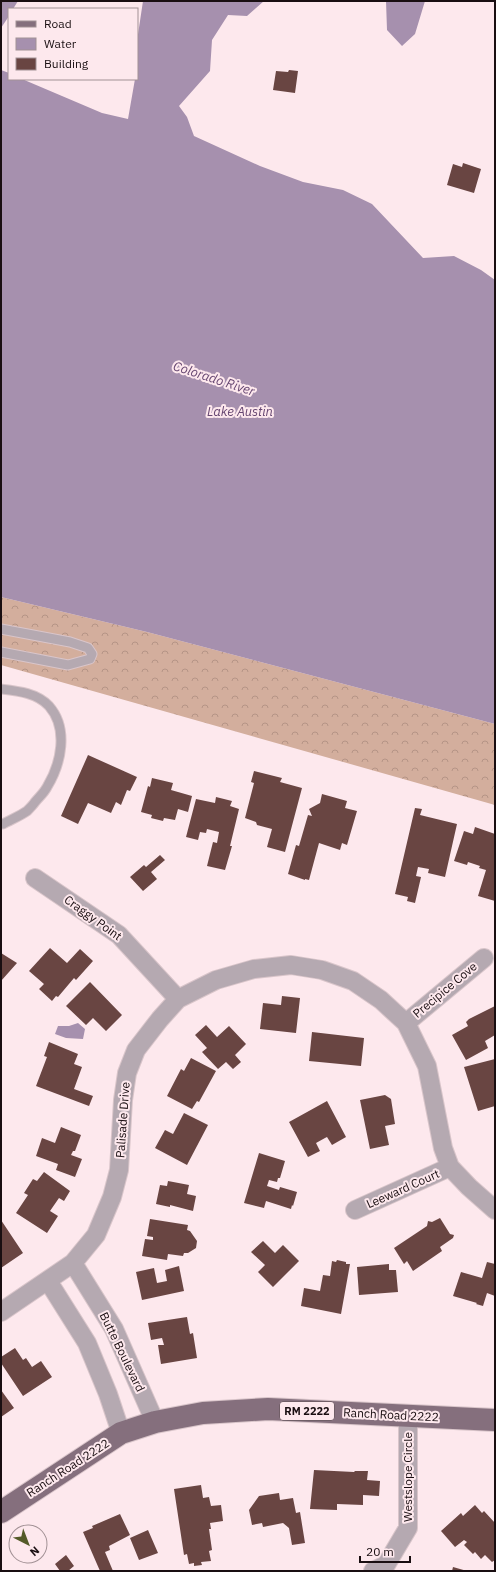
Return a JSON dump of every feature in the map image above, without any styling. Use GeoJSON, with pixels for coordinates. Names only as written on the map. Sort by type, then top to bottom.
{"type":"FeatureCollection","features":[{"type":"Feature","properties":{"kind":"main road","name":"Ranch Road 2222"},"geometry":{"type":"LineString","coordinates":[[1,1512],[121,1433],[155,1422],[203,1413],[268,1409],[495,1420]]}},
{"type":"Feature","properties":{"kind":"street","name":"Craggy Point"},"geometry":{"type":"LineString","coordinates":[[35,878],[119,935],[178,999]]}},
{"type":"Feature","properties":{"kind":"street","name":"Precipice Cove"},"geometry":{"type":"LineString","coordinates":[[406,1023],[484,958]]}},
{"type":"Feature","properties":{"kind":"street","name":"Palisade Drive"},"geometry":{"type":"LineString","coordinates":[[1,1312],[73,1263],[96,1235],[112,1197],[119,1170],[123,1100],[127,1073],[136,1050],[160,1018],[178,999],[216,980],[254,968],[291,965],[322,970],[353,981],[382,1000],[406,1023],[427,1066],[441,1140],[450,1167],[469,1187],[495,1210]]}},
{"type":"Feature","properties":{"kind":"street","name":"Leeward Court"},"geometry":{"type":"LineString","coordinates":[[355,1210],[450,1167]]}},
{"type":"Feature","properties":{"kind":"street","name":"Butte Boulevard"},"geometry":{"type":"LineString","coordinates":[[73,1263],[114,1329],[155,1422]]}},
{"type":"Feature","properties":{"kind":"street"},"geometry":{"type":"LineString","coordinates":[[48,1281],[87,1343],[108,1394],[121,1433]]}},
{"type":"Feature","properties":{"kind":"street","name":"Westslope Circle"},"geometry":{"type":"LineString","coordinates":[[373,1571],[386,1565],[408,1528],[408,1416]]}},
{"type":"Feature","properties":{"kind":"lane"},"geometry":{"type":"LineString","coordinates":[[1,629],[70,642],[88,648],[92,654],[90,659],[68,665],[1,652]]}},
{"type":"Feature","properties":{"kind":"lane"},"geometry":{"type":"LineString","coordinates":[[1,689],[21,691],[38,698],[49,706],[57,719],[61,732],[61,753],[54,774],[46,788],[27,811],[3,824]]}},
{"type":"Feature","properties":{"kind":"green space"},"geometry":{"type":"Polygon","coordinates":[[[1,597],[147,632],[495,724],[495,805],[1,665],[1,597]]]}},
{"type":"Feature","properties":{"kind":"water"},"geometry":{"type":"Polygon","coordinates":[[[1,1],[18,1],[14,8],[8,8],[8,18],[1,28],[1,1]]]}},
{"type":"Feature","properties":{"kind":"water","name":"Lake Austin"},"geometry":{"type":"Polygon","coordinates":[[[143,1],[264,1],[247,16],[228,15],[212,40],[210,71],[179,106],[187,117],[194,136],[260,166],[303,182],[343,190],[372,204],[423,258],[454,256],[481,270],[495,280],[495,724],[147,632],[1,597],[1,70],[8,73],[8,80],[24,80],[102,113],[128,119],[135,80],[138,80],[138,34],[143,1]]]}},
{"type":"Feature","properties":{"kind":"water"},"geometry":{"type":"Polygon","coordinates":[[[386,1],[425,1],[415,34],[402,46],[387,30],[386,1]]]}},
{"type":"Feature","properties":{"kind":"water"},"geometry":{"type":"Polygon","coordinates":[[[78,1023],[85,1029],[83,1039],[66,1038],[55,1034],[58,1026],[69,1026],[78,1023]]]}},
{"type":"Feature","properties":{"kind":"building"},"geometry":{"type":"Polygon","coordinates":[[[289,70],[298,71],[295,93],[273,90],[276,71],[288,72],[289,70]]]}},
{"type":"Feature","properties":{"kind":"building"},"geometry":{"type":"Polygon","coordinates":[[[463,163],[481,169],[474,193],[447,185],[453,164],[462,167],[463,163]]]}},
{"type":"Feature","properties":{"kind":"building"},"geometry":{"type":"Polygon","coordinates":[[[88,755],[137,777],[130,791],[127,790],[121,805],[116,802],[111,813],[88,803],[78,824],[61,816],[88,755]]]}},
{"type":"Feature","properties":{"kind":"building"},"geometry":{"type":"Polygon","coordinates":[[[254,771],[282,778],[280,782],[302,788],[285,852],[267,847],[272,829],[257,825],[256,822],[245,818],[254,783],[251,782],[254,771]]]}},
{"type":"Feature","properties":{"kind":"building"},"geometry":{"type":"Polygon","coordinates":[[[152,778],[173,783],[171,790],[192,796],[188,812],[178,809],[175,820],[164,818],[163,821],[151,818],[152,815],[141,812],[148,786],[150,787],[152,778]]]}},
{"type":"Feature","properties":{"kind":"building"},"geometry":{"type":"Polygon","coordinates":[[[322,794],[347,801],[345,808],[357,811],[347,845],[342,843],[340,850],[319,843],[309,880],[305,880],[288,874],[296,845],[299,846],[308,815],[312,816],[309,809],[320,803],[322,794]]]}},
{"type":"Feature","properties":{"kind":"building"},"geometry":{"type":"Polygon","coordinates":[[[216,797],[232,801],[230,806],[239,809],[230,846],[232,846],[225,870],[207,866],[213,842],[217,843],[219,832],[207,829],[206,833],[200,832],[198,840],[186,837],[196,799],[215,803],[216,797]]]}},
{"type":"Feature","properties":{"kind":"building"},"geometry":{"type":"Polygon","coordinates":[[[415,808],[422,809],[420,815],[457,824],[445,877],[428,873],[429,869],[418,867],[416,876],[421,877],[415,903],[407,901],[408,897],[395,894],[415,808]]]}},
{"type":"Feature","properties":{"kind":"building"},"geometry":{"type":"Polygon","coordinates":[[[475,827],[495,834],[495,901],[478,896],[486,870],[479,868],[480,866],[468,862],[467,865],[454,861],[464,831],[473,834],[475,827]]]}},
{"type":"Feature","properties":{"kind":"building"},"geometry":{"type":"Polygon","coordinates":[[[160,855],[165,860],[151,872],[157,879],[143,891],[130,877],[144,865],[146,867],[160,855]]]}},
{"type":"Feature","properties":{"kind":"building"},"geometry":{"type":"Polygon","coordinates":[[[50,948],[67,963],[80,949],[93,961],[76,980],[74,978],[58,997],[56,996],[52,1001],[39,989],[44,984],[29,971],[50,948]]]}},
{"type":"Feature","properties":{"kind":"building"},"geometry":{"type":"Polygon","coordinates":[[[1,953],[17,963],[1,981],[1,953]]]}},
{"type":"Feature","properties":{"kind":"building"},"geometry":{"type":"Polygon","coordinates":[[[90,982],[122,1015],[106,1031],[93,1018],[86,1025],[66,1006],[90,982]]]}},
{"type":"Feature","properties":{"kind":"building"},"geometry":{"type":"Polygon","coordinates":[[[282,996],[300,998],[296,1033],[260,1029],[263,1003],[281,1005],[282,996]]]}},
{"type":"Feature","properties":{"kind":"building"},"geometry":{"type":"Polygon","coordinates":[[[495,1006],[495,1035],[485,1041],[488,1048],[466,1060],[452,1035],[468,1026],[466,1022],[469,1019],[495,1006]]]}},
{"type":"Feature","properties":{"kind":"building"},"geometry":{"type":"Polygon","coordinates":[[[206,1025],[217,1037],[229,1026],[246,1044],[235,1055],[241,1062],[233,1069],[226,1062],[218,1069],[202,1052],[207,1048],[195,1035],[206,1025]]]}},
{"type":"Feature","properties":{"kind":"building"},"geometry":{"type":"Polygon","coordinates":[[[312,1032],[364,1038],[361,1066],[309,1061],[312,1032]]]}},
{"type":"Feature","properties":{"kind":"building"},"geometry":{"type":"Polygon","coordinates":[[[49,1042],[78,1054],[74,1064],[82,1067],[74,1089],[93,1096],[89,1106],[36,1086],[47,1057],[44,1056],[49,1042]]]}},
{"type":"Feature","properties":{"kind":"building"},"geometry":{"type":"Polygon","coordinates":[[[191,1058],[216,1071],[199,1102],[197,1101],[192,1109],[167,1096],[181,1069],[184,1071],[191,1058]]]}},
{"type":"Feature","properties":{"kind":"building"},"geometry":{"type":"Polygon","coordinates":[[[495,1059],[495,1106],[478,1111],[464,1067],[495,1059]]]}},
{"type":"Feature","properties":{"kind":"building"},"geometry":{"type":"Polygon","coordinates":[[[385,1095],[391,1099],[395,1124],[385,1126],[389,1145],[370,1149],[360,1100],[385,1095]]]}},
{"type":"Feature","properties":{"kind":"building"},"geometry":{"type":"Polygon","coordinates":[[[327,1101],[346,1137],[332,1145],[327,1137],[325,1138],[316,1143],[320,1151],[308,1157],[289,1122],[327,1101]]]}},
{"type":"Feature","properties":{"kind":"building"},"geometry":{"type":"Polygon","coordinates":[[[184,1113],[208,1125],[187,1165],[155,1148],[165,1130],[173,1134],[184,1113]]]}},
{"type":"Feature","properties":{"kind":"building"},"geometry":{"type":"Polygon","coordinates":[[[61,1127],[81,1135],[75,1151],[73,1151],[71,1155],[82,1159],[75,1177],[56,1170],[58,1164],[36,1156],[42,1138],[55,1143],[61,1127]]]}},
{"type":"Feature","properties":{"kind":"building"},"geometry":{"type":"Polygon","coordinates":[[[259,1153],[285,1161],[280,1178],[278,1178],[277,1182],[269,1180],[267,1186],[279,1190],[280,1187],[297,1192],[291,1209],[266,1201],[264,1208],[244,1203],[259,1153]]]}},
{"type":"Feature","properties":{"kind":"building"},"geometry":{"type":"Polygon","coordinates":[[[44,1172],[70,1191],[64,1201],[59,1198],[50,1211],[58,1216],[47,1233],[16,1213],[28,1195],[24,1193],[33,1179],[37,1181],[44,1172]]]}},
{"type":"Feature","properties":{"kind":"building"},"geometry":{"type":"Polygon","coordinates":[[[168,1181],[189,1185],[187,1194],[196,1196],[193,1211],[170,1205],[170,1207],[156,1204],[160,1185],[167,1186],[168,1181]]]}},
{"type":"Feature","properties":{"kind":"building"},"geometry":{"type":"Polygon","coordinates":[[[440,1218],[450,1234],[454,1235],[453,1238],[440,1247],[442,1251],[413,1271],[407,1261],[404,1264],[394,1248],[427,1226],[428,1221],[432,1222],[440,1218]]]}},
{"type":"Feature","properties":{"kind":"building"},"geometry":{"type":"Polygon","coordinates":[[[150,1219],[188,1225],[187,1230],[190,1231],[197,1241],[196,1248],[188,1253],[184,1253],[183,1256],[168,1254],[167,1260],[142,1256],[145,1239],[153,1240],[153,1237],[147,1236],[150,1219]]]}},
{"type":"Feature","properties":{"kind":"building"},"geometry":{"type":"Polygon","coordinates":[[[1,1220],[23,1253],[1,1268],[1,1220]]]}},
{"type":"Feature","properties":{"kind":"building"},"geometry":{"type":"Polygon","coordinates":[[[263,1241],[275,1253],[283,1245],[299,1261],[273,1287],[258,1272],[265,1265],[251,1252],[263,1241]]]}},
{"type":"Feature","properties":{"kind":"building"},"geometry":{"type":"Polygon","coordinates":[[[337,1260],[350,1264],[341,1314],[301,1306],[304,1288],[320,1291],[323,1275],[330,1276],[332,1261],[336,1262],[337,1260]]]}},
{"type":"Feature","properties":{"kind":"building"},"geometry":{"type":"Polygon","coordinates":[[[487,1262],[495,1264],[495,1296],[487,1293],[483,1306],[453,1296],[461,1272],[482,1278],[487,1262]]]}},
{"type":"Feature","properties":{"kind":"building"},"geometry":{"type":"Polygon","coordinates":[[[389,1264],[389,1270],[396,1270],[398,1292],[359,1295],[357,1267],[389,1264]]]}},
{"type":"Feature","properties":{"kind":"building"},"geometry":{"type":"Polygon","coordinates":[[[179,1266],[184,1291],[142,1300],[136,1272],[154,1268],[157,1283],[167,1281],[165,1270],[179,1266]]]}},
{"type":"Feature","properties":{"kind":"building"},"geometry":{"type":"Polygon","coordinates":[[[187,1317],[190,1334],[193,1333],[197,1358],[161,1364],[158,1345],[164,1345],[162,1338],[151,1340],[148,1323],[187,1317]]]}},
{"type":"Feature","properties":{"kind":"building"},"geometry":{"type":"Polygon","coordinates":[[[15,1348],[23,1360],[26,1358],[32,1367],[41,1361],[52,1377],[23,1396],[1,1363],[1,1357],[15,1348]]]}},
{"type":"Feature","properties":{"kind":"building"},"geometry":{"type":"Polygon","coordinates":[[[1,1390],[14,1408],[1,1417],[1,1390]]]}},
{"type":"Feature","properties":{"kind":"building"},"geometry":{"type":"Polygon","coordinates":[[[314,1470],[354,1472],[368,1471],[367,1480],[380,1481],[379,1496],[363,1495],[363,1505],[337,1504],[337,1510],[310,1509],[314,1470]]]}},
{"type":"Feature","properties":{"kind":"building"},"geometry":{"type":"Polygon","coordinates":[[[201,1485],[203,1498],[209,1497],[211,1506],[221,1505],[223,1521],[210,1523],[211,1529],[209,1529],[212,1550],[209,1551],[211,1561],[201,1562],[202,1565],[194,1566],[194,1563],[189,1564],[187,1554],[184,1555],[174,1489],[201,1485]]]}},
{"type":"Feature","properties":{"kind":"building"},"geometry":{"type":"Polygon","coordinates":[[[279,1493],[280,1500],[293,1498],[296,1513],[300,1512],[305,1543],[292,1545],[289,1528],[283,1523],[263,1527],[262,1523],[252,1525],[249,1510],[259,1496],[279,1493]]]}},
{"type":"Feature","properties":{"kind":"building"},"geometry":{"type":"Polygon","coordinates":[[[475,1505],[482,1513],[484,1511],[495,1523],[495,1560],[492,1562],[485,1555],[481,1559],[475,1552],[473,1554],[464,1545],[467,1542],[464,1540],[455,1547],[441,1531],[461,1513],[463,1516],[475,1505]]]}},
{"type":"Feature","properties":{"kind":"building"},"geometry":{"type":"Polygon","coordinates":[[[120,1514],[130,1535],[109,1546],[110,1550],[105,1552],[113,1571],[100,1571],[83,1532],[93,1528],[92,1526],[120,1514]]]}},
{"type":"Feature","properties":{"kind":"building"},"geometry":{"type":"Polygon","coordinates":[[[148,1530],[158,1553],[139,1560],[130,1538],[148,1530]]]}},
{"type":"Feature","properties":{"kind":"building"},"geometry":{"type":"Polygon","coordinates":[[[66,1555],[74,1566],[68,1571],[60,1571],[55,1564],[66,1555]]]}},
{"type":"Feature","properties":{"kind":"building"},"geometry":{"type":"Polygon","coordinates":[[[453,1567],[467,1571],[452,1571],[453,1567]]]}},
{"type":"Feature","properties":{"kind":"water label","name":"Colorado River"},"geometry":{"type":"Point","coordinates":[214,378]}}]}
